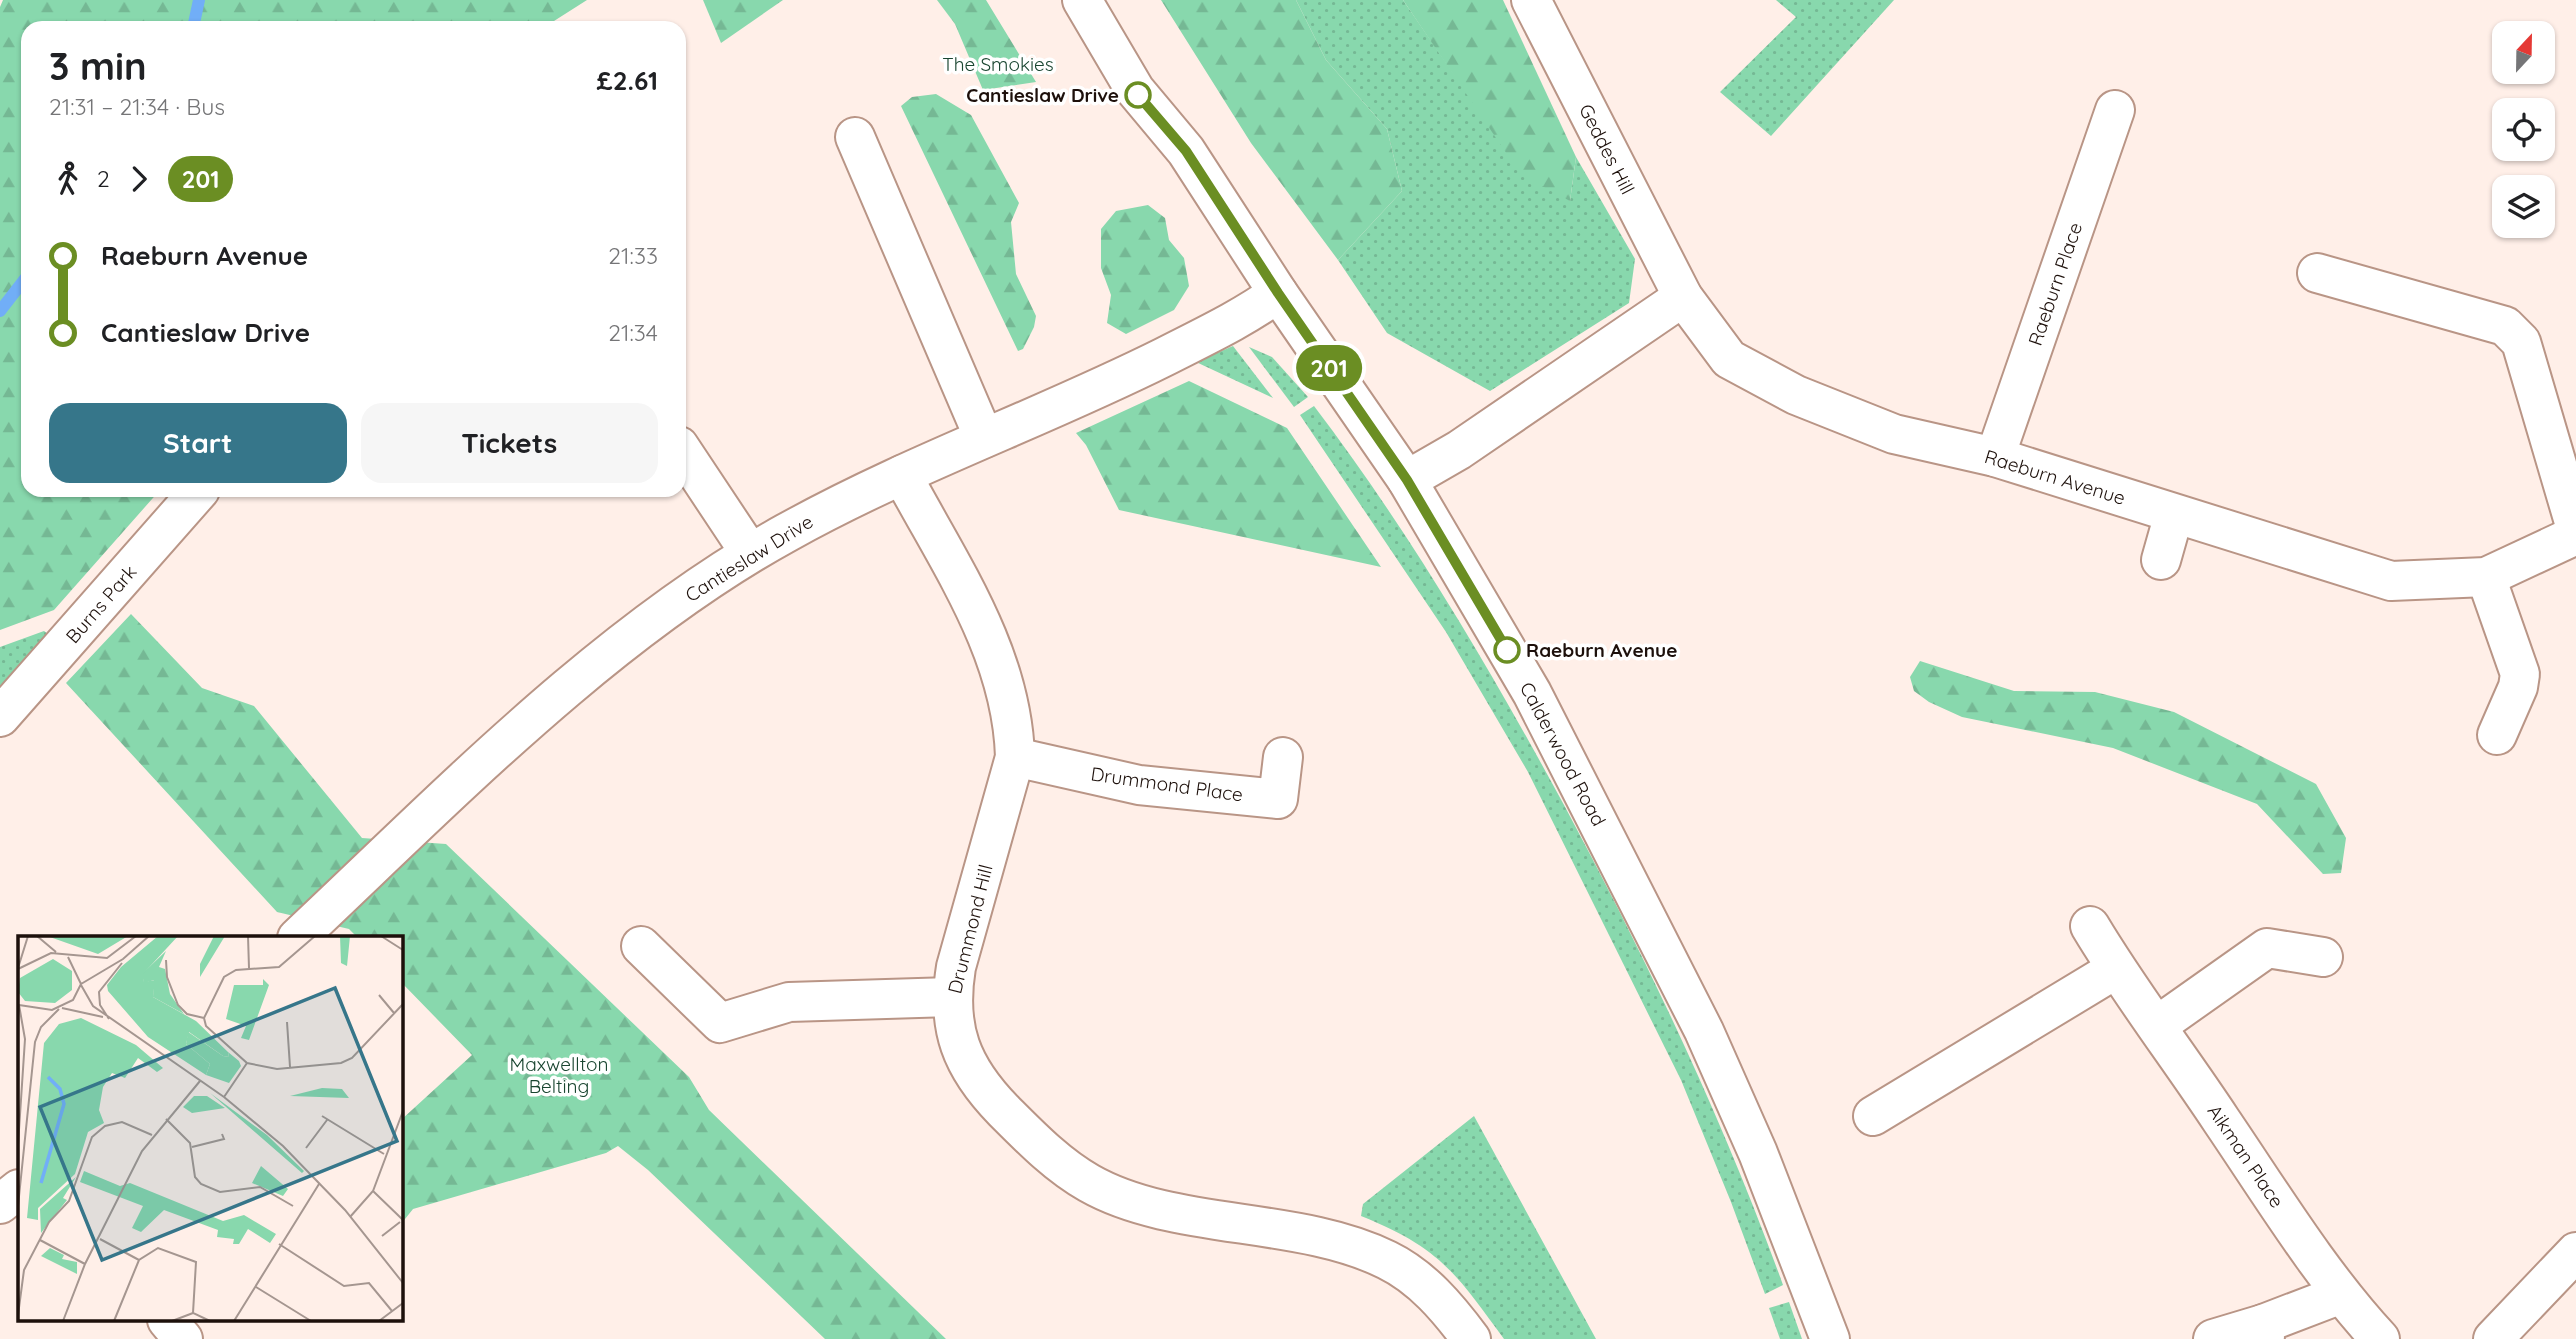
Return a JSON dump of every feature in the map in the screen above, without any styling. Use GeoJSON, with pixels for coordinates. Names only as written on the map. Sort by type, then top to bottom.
{"type":"FeatureCollection","features":[{"type":"Feature","properties":{"kind":"street","name":"Calderwood Road"},"geometry":{"type":"LineString","coordinates":[[1082,0],[1135,90],[1186,151],[1278,293],[1407,480],[1532,692],[1647,915],[1758,1153],[1830,1339]]}},
{"type":"Feature","properties":{"kind":"street","name":"Geddes Hill"},"geometry":{"type":"LineString","coordinates":[[1531,0],[1683,297]]}},
{"type":"Feature","properties":{"kind":"street","name":"Raeburn Place"},"geometry":{"type":"LineString","coordinates":[[1995,457],[2115,110]]}},
{"type":"Feature","properties":{"kind":"street"},"geometry":{"type":"LineString","coordinates":[[855,136],[984,438]]}},
{"type":"Feature","properties":{"kind":"street"},"geometry":{"type":"LineString","coordinates":[[2317,273],[2505,326],[2521,342],[2576,529]]}},
{"type":"Feature","properties":{"kind":"street","name":"Cantieslaw Drive"},"geometry":{"type":"LineString","coordinates":[[298,936],[568,688],[693,592],[750,553],[902,475],[1145,366],[1248,315],[1278,293]]}},
{"type":"Feature","properties":{"kind":"street","name":"Raeburn Avenue"},"geometry":{"type":"LineString","coordinates":[[1683,297],[1729,359],[1796,395],[1894,434],[1995,457],[2391,580],[2486,577],[2576,535]]}},
{"type":"Feature","properties":{"kind":"street"},"geometry":{"type":"LineString","coordinates":[[1407,480],[1460,450],[1683,297]]}},
{"type":"Feature","properties":{"kind":"street"},"geometry":{"type":"LineString","coordinates":[[686,457],[750,553]]}},
{"type":"Feature","properties":{"kind":"street","name":"Drummond Hill"},"geometry":{"type":"LineString","coordinates":[[902,475],[997,656],[1011,707],[1015,758],[956,967],[951,997],[952,1022],[960,1048],[988,1094],[1063,1166],[1090,1184],[1121,1198],[1334,1241],[1386,1259],[1430,1290],[1471,1339]]}},
{"type":"Feature","properties":{"kind":"street","name":"Burns Park"},"geometry":{"type":"LineString","coordinates":[[0,717],[194,497]]}},
{"type":"Feature","properties":{"kind":"street"},"geometry":{"type":"LineString","coordinates":[[2161,560],[2174,514]]}},
{"type":"Feature","properties":{"kind":"street"},"geometry":{"type":"LineString","coordinates":[[2486,577],[2520,674],[2518,687],[2497,736]]}},
{"type":"Feature","properties":{"kind":"street","name":"Drummond Place"},"geometry":{"type":"LineString","coordinates":[[1015,758],[1139,785],[1278,799],[1283,757]]}},
{"type":"Feature","properties":{"kind":"street","name":"Aikman Place"},"geometry":{"type":"LineString","coordinates":[[2090,926],[2116,969],[2158,1025],[2339,1295],[2380,1339]]}},
{"type":"Feature","properties":{"kind":"street"},"geometry":{"type":"LineString","coordinates":[[641,946],[720,1023],[789,1002],[951,997]]}},
{"type":"Feature","properties":{"kind":"street"},"geometry":{"type":"LineString","coordinates":[[2158,1025],[2267,948],[2323,957]]}},
{"type":"Feature","properties":{"kind":"street"},"geometry":{"type":"LineString","coordinates":[[1873,1116],[2116,969]]}},
{"type":"Feature","properties":{"kind":"street"},"geometry":{"type":"LineString","coordinates":[[0,1204],[18,1190]]}},
{"type":"Feature","properties":{"kind":"street"},"geometry":{"type":"LineString","coordinates":[[2493,1339],[2576,1252]]}},
{"type":"Feature","properties":{"kind":"street"},"geometry":{"type":"LineString","coordinates":[[2213,1339],[2264,1330],[2339,1295]]}},
{"type":"Feature","properties":{"kind":"street"},"geometry":{"type":"LineString","coordinates":[[169,1322],[183,1339]]}},
{"type":"Feature","properties":{"kind":"green space"},"geometry":{"type":"Polygon","coordinates":[[[3,0],[587,0],[554,21],[21,21],[21,497],[154,497],[54,610],[0,630],[0,7],[3,0]]]}},
{"type":"Feature","properties":{"kind":"green space"},"geometry":{"type":"Polygon","coordinates":[[[703,0],[783,0],[721,43],[703,0]]]}},
{"type":"Feature","properties":{"kind":"green space","name":"The Smokies"},"geometry":{"type":"Polygon","coordinates":[[[937,0],[986,0],[1036,82],[983,90],[955,24],[937,0]]]}},
{"type":"Feature","properties":{"kind":"green space"},"geometry":{"type":"Polygon","coordinates":[[[1161,0],[1296,0],[1326,60],[1387,129],[1402,191],[1338,260],[1251,143],[1161,0]]]}},
{"type":"Feature","properties":{"kind":"green space"},"geometry":{"type":"Polygon","coordinates":[[[1296,0],[1403,0],[1475,105],[1570,201],[1576,157],[1635,259],[1629,303],[1490,391],[1387,333],[1338,260],[1402,191],[1387,129],[1326,60],[1296,0]]]}},
{"type":"Feature","properties":{"kind":"green space"},"geometry":{"type":"Polygon","coordinates":[[[1403,0],[1503,0],[1576,157],[1570,201],[1521,175],[1403,0]]]}},
{"type":"Feature","properties":{"kind":"green space"},"geometry":{"type":"Polygon","coordinates":[[[1776,0],[1894,0],[1771,136],[1720,92],[1796,17],[1776,0]]]}},
{"type":"Feature","properties":{"kind":"green space"},"geometry":{"type":"Polygon","coordinates":[[[936,94],[971,115],[1019,203],[1011,222],[1016,274],[1036,316],[1034,327],[1023,349],[1018,351],[901,106],[912,97],[936,94]]]}},
{"type":"Feature","properties":{"kind":"green space"},"geometry":{"type":"Polygon","coordinates":[[[1148,205],[1165,218],[1169,240],[1184,258],[1189,286],[1174,310],[1126,334],[1107,323],[1111,295],[1101,268],[1101,229],[1116,211],[1148,205]]]}},
{"type":"Feature","properties":{"kind":"green space"},"geometry":{"type":"Polygon","coordinates":[[[1233,346],[1273,398],[1196,362],[1233,346]]]}},
{"type":"Feature","properties":{"kind":"green space"},"geometry":{"type":"Polygon","coordinates":[[[1249,347],[1272,357],[1308,397],[1294,407],[1249,347]]]}},
{"type":"Feature","properties":{"kind":"green space"},"geometry":{"type":"Polygon","coordinates":[[[1189,381],[1287,428],[1381,567],[1119,510],[1086,445],[1076,433],[1189,381]]]}},
{"type":"Feature","properties":{"kind":"green space"},"geometry":{"type":"Polygon","coordinates":[[[1314,406],[1415,551],[1507,702],[1564,805],[1625,922],[1682,1041],[1735,1162],[1783,1285],[1765,1294],[1681,1080],[1528,772],[1446,632],[1300,415],[1314,406]]]}},
{"type":"Feature","properties":{"kind":"green space","name":"Maxwellton Belting"},"geometry":{"type":"Polygon","coordinates":[[[131,614],[202,688],[254,706],[362,838],[446,844],[689,1077],[709,1110],[946,1339],[825,1339],[648,1170],[618,1146],[606,1153],[413,1209],[402,1223],[402,1119],[472,1055],[402,983],[402,936],[356,936],[349,929],[277,912],[66,683],[131,614]]]}},
{"type":"Feature","properties":{"kind":"green space"},"geometry":{"type":"Polygon","coordinates":[[[44,631],[52,637],[0,691],[0,647],[44,631]]]}},
{"type":"Feature","properties":{"kind":"green space"},"geometry":{"type":"Polygon","coordinates":[[[1920,661],[2014,691],[2095,692],[2174,712],[2316,784],[2346,838],[2341,873],[2323,874],[2257,804],[2113,748],[1962,717],[1929,702],[1914,691],[1910,677],[1920,661]]]}},
{"type":"Feature","properties":{"kind":"green space"},"geometry":{"type":"Polygon","coordinates":[[[1474,1116],[1596,1339],[1504,1339],[1444,1264],[1410,1239],[1361,1216],[1363,1204],[1474,1116]]]}},
{"type":"Feature","properties":{"kind":"green space"},"geometry":{"type":"Polygon","coordinates":[[[1789,1302],[1802,1339],[1780,1339],[1769,1308],[1789,1302]]]}},
{"type":"Feature","properties":{"kind":"waterway"},"geometry":{"type":"LineString","coordinates":[[194,21],[199,0]]}},
{"type":"Feature","properties":{"kind":"waterway"},"geometry":{"type":"LineString","coordinates":[[0,311],[21,284]]}},
{"type":"Feature","properties":{"kind":"bus line","name":"201"},"geometry":{"type":"LineString","coordinates":[[1138,95],[1186,151],[1278,293],[1407,480],[1507,650]]}},
{"type":"Feature","properties":{"kind":"place","name":"Cantieslaw Drive"},"geometry":{"type":"Point","coordinates":[1138,95]}},
{"type":"Feature","properties":{"kind":"place","name":"Raeburn Avenue"},"geometry":{"type":"Point","coordinates":[1507,650]}}]}
